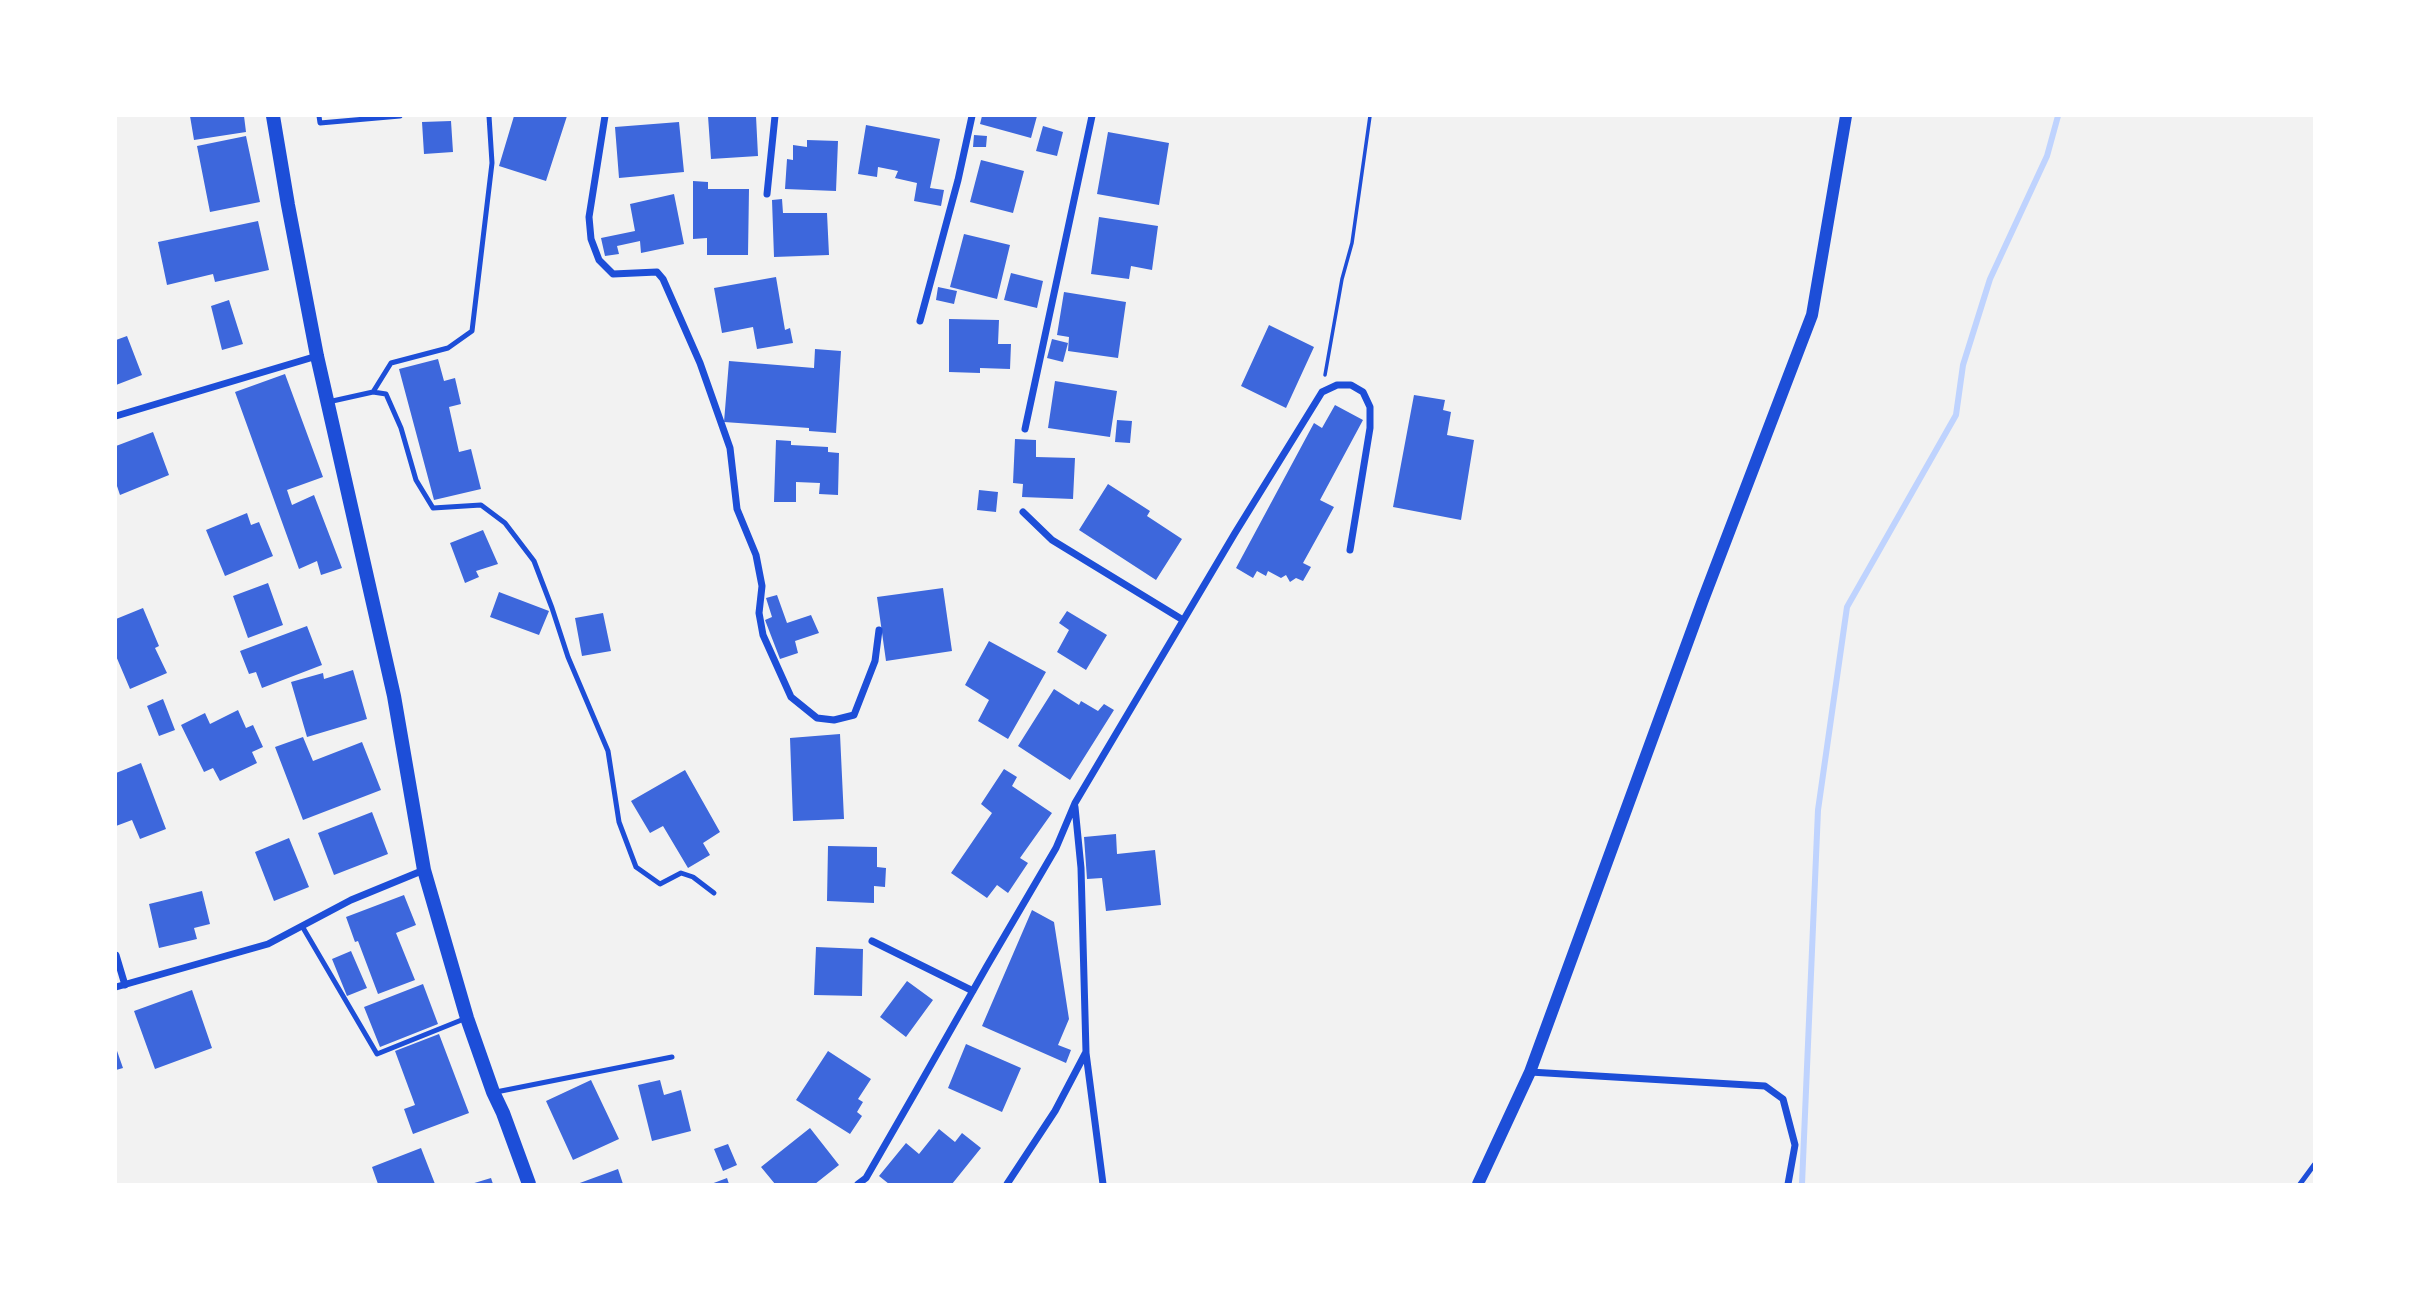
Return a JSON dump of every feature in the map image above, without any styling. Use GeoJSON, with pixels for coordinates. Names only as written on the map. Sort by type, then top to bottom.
{"type":"FeatureCollection","features":[{"type":"Feature","properties":{"kind":"main road"},"geometry":{"type":"LineString","coordinates":[[273,116],[317,355],[394,696],[424,870],[467,1018],[493,1093],[530,1185]]}},
{"type":"Feature","properties":{"kind":"street"},"geometry":{"type":"LineString","coordinates":[[605,116],[589,217],[591,239],[599,260],[613,274],[657,272],[668,291],[699,363],[730,448],[737,509],[756,555],[762,586],[759,614],[763,635],[791,697],[817,718],[835,720],[854,715],[875,661],[879,630]]}},
{"type":"Feature","properties":{"kind":"street"},"geometry":{"type":"LineString","coordinates":[[767,194],[775,116]]}},
{"type":"Feature","properties":{"kind":"street"},"geometry":{"type":"LineString","coordinates":[[920,321],[958,180],[972,116]]}},
{"type":"Feature","properties":{"kind":"street"},"geometry":{"type":"LineString","coordinates":[[1025,429],[1092,116]]}},
{"type":"Feature","properties":{"kind":"street"},"geometry":{"type":"LineString","coordinates":[[1478,1185],[1530,1072],[1812,315],[1846,116]]}},
{"type":"Feature","properties":{"kind":"street"},"geometry":{"type":"LineString","coordinates":[[116,416],[317,355]]}},
{"type":"Feature","properties":{"kind":"street"},"geometry":{"type":"LineString","coordinates":[[858,1185],[866,1178],[1056,848],[1075,803],[1322,392],[1337,386],[1351,385],[1363,391],[1370,407],[1370,428],[1350,550]]}},
{"type":"Feature","properties":{"kind":"street"},"geometry":{"type":"LineString","coordinates":[[1023,512],[1052,540],[1183,620]]}},
{"type":"Feature","properties":{"kind":"street"},"geometry":{"type":"LineString","coordinates":[[1075,803],[1081,868],[1086,1052],[1103,1185]]}},
{"type":"Feature","properties":{"kind":"street"},"geometry":{"type":"LineString","coordinates":[[116,987],[268,944],[351,900],[424,870]]}},
{"type":"Feature","properties":{"kind":"street"},"geometry":{"type":"LineString","coordinates":[[872,941],[973,991]]}},
{"type":"Feature","properties":{"kind":"street"},"geometry":{"type":"LineString","coordinates":[[116,955],[125,985]]}},
{"type":"Feature","properties":{"kind":"street"},"geometry":{"type":"LineString","coordinates":[[1007,1185],[1055,1111],[1086,1052]]}},
{"type":"Feature","properties":{"kind":"street"},"geometry":{"type":"LineString","coordinates":[[1530,1072],[1765,1086],[1783,1099],[1795,1145],[1788,1185]]}},
{"type":"Feature","properties":{"kind":"lane"},"geometry":{"type":"LineString","coordinates":[[319,116],[320,123],[400,116]]}},
{"type":"Feature","properties":{"kind":"lane"},"geometry":{"type":"LineString","coordinates":[[373,392],[391,363],[448,348],[472,331],[492,163],[489,116]]}},
{"type":"Feature","properties":{"kind":"lane"},"geometry":{"type":"LineString","coordinates":[[328,402],[373,392],[386,394],[401,428],[416,480],[433,508],[481,505],[505,523],[534,561],[568,657],[608,751],[619,822],[636,867],[660,884],[681,873],[693,877],[714,893]]}},
{"type":"Feature","properties":{"kind":"lane"},"geometry":{"type":"LineString","coordinates":[[302,926],[377,1054],[467,1018]]}},
{"type":"Feature","properties":{"kind":"lane"},"geometry":{"type":"LineString","coordinates":[[493,1093],[672,1058]]}},
{"type":"Feature","properties":{"kind":"lane"},"geometry":{"type":"LineString","coordinates":[[2300,1185],[2315,1165]]}},
{"type":"Feature","properties":{"kind":"path"},"geometry":{"type":"LineString","coordinates":[[1322,392],[1342,279],[1352,243],[1370,116]]}},
{"type":"Feature","properties":{"kind":"building"},"geometry":{"type":"Polygon","coordinates":[[[190,116],[244,116],[246,132],[194,140],[190,116]]]}},
{"type":"Feature","properties":{"kind":"building"},"geometry":{"type":"Polygon","coordinates":[[[514,116],[567,116],[546,181],[499,166],[514,116]]]}},
{"type":"Feature","properties":{"kind":"building"},"geometry":{"type":"Polygon","coordinates":[[[708,116],[756,116],[758,156],[711,159],[708,116]]]}},
{"type":"Feature","properties":{"kind":"building"},"geometry":{"type":"Polygon","coordinates":[[[982,116],[1037,116],[1031,138],[980,124],[982,116]]]}},
{"type":"Feature","properties":{"kind":"building"},"geometry":{"type":"Polygon","coordinates":[[[451,121],[453,152],[424,154],[422,122],[451,121]]]}},
{"type":"Feature","properties":{"kind":"building"},"geometry":{"type":"Polygon","coordinates":[[[679,122],[684,172],[619,178],[615,127],[679,122]]]}},
{"type":"Feature","properties":{"kind":"building"},"geometry":{"type":"Polygon","coordinates":[[[866,125],[940,139],[930,188],[944,190],[941,206],[914,201],[917,183],[895,178],[898,171],[878,167],[877,177],[858,174],[866,125]]]}},
{"type":"Feature","properties":{"kind":"building"},"geometry":{"type":"Polygon","coordinates":[[[1043,126],[1063,132],[1057,156],[1036,151],[1043,126]]]}},
{"type":"Feature","properties":{"kind":"building"},"geometry":{"type":"Polygon","coordinates":[[[1108,132],[1169,143],[1159,205],[1097,194],[1108,132]]]}},
{"type":"Feature","properties":{"kind":"building"},"geometry":{"type":"Polygon","coordinates":[[[974,135],[987,136],[986,147],[973,147],[974,135]]]}},
{"type":"Feature","properties":{"kind":"building"},"geometry":{"type":"Polygon","coordinates":[[[246,136],[260,202],[210,212],[197,146],[246,136]]]}},
{"type":"Feature","properties":{"kind":"building"},"geometry":{"type":"Polygon","coordinates":[[[807,140],[838,141],[836,191],[785,189],[787,159],[793,160],[793,145],[807,147],[807,140]]]}},
{"type":"Feature","properties":{"kind":"building"},"geometry":{"type":"Polygon","coordinates":[[[981,160],[1024,171],[1013,213],[970,202],[981,160]]]}},
{"type":"Feature","properties":{"kind":"building"},"geometry":{"type":"Polygon","coordinates":[[[693,181],[708,182],[708,189],[749,189],[748,255],[707,255],[707,238],[693,239],[693,181]]]}},
{"type":"Feature","properties":{"kind":"building"},"geometry":{"type":"Polygon","coordinates":[[[674,194],[684,244],[641,253],[640,241],[617,246],[619,254],[605,256],[601,238],[635,231],[630,204],[674,194]]]}},
{"type":"Feature","properties":{"kind":"building"},"geometry":{"type":"Polygon","coordinates":[[[782,199],[783,213],[827,213],[829,255],[774,257],[772,200],[782,199]]]}},
{"type":"Feature","properties":{"kind":"building"},"geometry":{"type":"Polygon","coordinates":[[[1099,217],[1158,226],[1152,270],[1131,266],[1129,279],[1091,274],[1099,217]]]}},
{"type":"Feature","properties":{"kind":"building"},"geometry":{"type":"Polygon","coordinates":[[[258,221],[269,270],[215,282],[213,274],[167,285],[158,242],[258,221]]]}},
{"type":"Feature","properties":{"kind":"building"},"geometry":{"type":"Polygon","coordinates":[[[964,234],[1010,245],[997,299],[950,287],[964,234]]]}},
{"type":"Feature","properties":{"kind":"building"},"geometry":{"type":"Polygon","coordinates":[[[1011,273],[1043,281],[1037,308],[1004,300],[1011,273]]]}},
{"type":"Feature","properties":{"kind":"building"},"geometry":{"type":"Polygon","coordinates":[[[776,277],[785,330],[790,328],[793,343],[757,349],[753,327],[722,333],[714,288],[776,277]]]}},
{"type":"Feature","properties":{"kind":"building"},"geometry":{"type":"Polygon","coordinates":[[[938,287],[957,291],[954,304],[936,300],[938,287]]]}},
{"type":"Feature","properties":{"kind":"building"},"geometry":{"type":"Polygon","coordinates":[[[1064,292],[1126,302],[1118,358],[1068,351],[1069,337],[1057,335],[1064,292]]]}},
{"type":"Feature","properties":{"kind":"building"},"geometry":{"type":"Polygon","coordinates":[[[229,300],[243,344],[222,350],[211,306],[229,300]]]}},
{"type":"Feature","properties":{"kind":"building"},"geometry":{"type":"Polygon","coordinates":[[[949,319],[999,320],[998,344],[1011,344],[1010,369],[980,368],[980,373],[949,372],[949,319]]]}},
{"type":"Feature","properties":{"kind":"building"},"geometry":{"type":"Polygon","coordinates":[[[1269,325],[1314,347],[1286,408],[1241,386],[1269,325]]]}},
{"type":"Feature","properties":{"kind":"building"},"geometry":{"type":"Polygon","coordinates":[[[127,336],[142,375],[116,385],[116,340],[127,336]]]}},
{"type":"Feature","properties":{"kind":"building"},"geometry":{"type":"Polygon","coordinates":[[[1052,339],[1068,343],[1063,362],[1047,358],[1052,339]]]}},
{"type":"Feature","properties":{"kind":"building"},"geometry":{"type":"Polygon","coordinates":[[[815,349],[841,351],[836,433],[809,431],[809,428],[724,422],[729,361],[814,368],[815,349]]]}},
{"type":"Feature","properties":{"kind":"building"},"geometry":{"type":"Polygon","coordinates":[[[438,359],[444,381],[455,378],[461,404],[449,407],[459,452],[471,449],[481,489],[434,500],[399,369],[438,359]]]}},
{"type":"Feature","properties":{"kind":"building"},"geometry":{"type":"Polygon","coordinates":[[[285,374],[323,477],[287,490],[292,505],[314,495],[342,568],[321,575],[317,561],[299,569],[235,392],[285,374]]]}},
{"type":"Feature","properties":{"kind":"building"},"geometry":{"type":"Polygon","coordinates":[[[1055,381],[1117,391],[1110,437],[1048,428],[1055,381]]]}},
{"type":"Feature","properties":{"kind":"building"},"geometry":{"type":"Polygon","coordinates":[[[1414,395],[1445,400],[1443,410],[1451,412],[1447,435],[1474,440],[1461,520],[1393,507],[1414,395]]]}},
{"type":"Feature","properties":{"kind":"building"},"geometry":{"type":"Polygon","coordinates":[[[1335,405],[1363,420],[1320,500],[1334,507],[1303,563],[1311,567],[1303,581],[1296,578],[1290,582],[1286,575],[1281,578],[1268,571],[1266,576],[1257,571],[1253,578],[1236,568],[1314,423],[1322,428],[1335,405]]]}},
{"type":"Feature","properties":{"kind":"building"},"geometry":{"type":"Polygon","coordinates":[[[1117,420],[1132,421],[1130,443],[1115,442],[1117,420]]]}},
{"type":"Feature","properties":{"kind":"building"},"geometry":{"type":"Polygon","coordinates":[[[153,432],[169,475],[120,495],[116,483],[116,446],[153,432]]]}},
{"type":"Feature","properties":{"kind":"building"},"geometry":{"type":"Polygon","coordinates":[[[1015,439],[1036,440],[1036,457],[1075,458],[1073,499],[1022,497],[1023,484],[1013,483],[1015,439]]]}},
{"type":"Feature","properties":{"kind":"building"},"geometry":{"type":"Polygon","coordinates":[[[776,440],[791,441],[791,445],[828,447],[828,452],[839,453],[838,495],[819,494],[820,483],[796,482],[796,502],[774,502],[776,440]]]}},
{"type":"Feature","properties":{"kind":"building"},"geometry":{"type":"Polygon","coordinates":[[[1108,484],[1150,511],[1147,516],[1182,539],[1156,580],[1079,530],[1108,484]]]}},
{"type":"Feature","properties":{"kind":"building"},"geometry":{"type":"Polygon","coordinates":[[[979,490],[998,492],[996,512],[977,510],[979,490]]]}},
{"type":"Feature","properties":{"kind":"building"},"geometry":{"type":"Polygon","coordinates":[[[247,513],[251,525],[259,522],[273,556],[225,576],[206,530],[247,513]]]}},
{"type":"Feature","properties":{"kind":"building"},"geometry":{"type":"Polygon","coordinates":[[[483,530],[498,564],[476,571],[479,577],[465,583],[450,543],[483,530]]]}},
{"type":"Feature","properties":{"kind":"building"},"geometry":{"type":"Polygon","coordinates":[[[268,583],[283,625],[248,638],[233,596],[268,583]]]}},
{"type":"Feature","properties":{"kind":"building"},"geometry":{"type":"Polygon","coordinates":[[[943,588],[952,651],[886,661],[877,597],[943,588]]]}},
{"type":"Feature","properties":{"kind":"building"},"geometry":{"type":"Polygon","coordinates":[[[499,592],[549,611],[539,635],[490,617],[499,592]]]}},
{"type":"Feature","properties":{"kind":"building"},"geometry":{"type":"Polygon","coordinates":[[[777,595],[787,623],[811,615],[819,633],[795,641],[798,653],[780,659],[765,620],[772,617],[766,598],[777,595]]]}},
{"type":"Feature","properties":{"kind":"building"},"geometry":{"type":"Polygon","coordinates":[[[143,608],[159,646],[155,648],[167,673],[130,689],[116,656],[116,619],[143,608]]]}},
{"type":"Feature","properties":{"kind":"building"},"geometry":{"type":"Polygon","coordinates":[[[1067,611],[1107,635],[1086,670],[1057,652],[1069,630],[1059,623],[1067,611]]]}},
{"type":"Feature","properties":{"kind":"building"},"geometry":{"type":"Polygon","coordinates":[[[603,613],[611,651],[582,656],[575,618],[603,613]]]}},
{"type":"Feature","properties":{"kind":"building"},"geometry":{"type":"Polygon","coordinates":[[[307,626],[322,665],[262,688],[256,672],[249,674],[240,651],[307,626]]]}},
{"type":"Feature","properties":{"kind":"building"},"geometry":{"type":"Polygon","coordinates":[[[989,641],[1046,672],[1008,739],[978,721],[989,700],[965,685],[989,641]]]}},
{"type":"Feature","properties":{"kind":"building"},"geometry":{"type":"Polygon","coordinates":[[[353,670],[367,719],[307,737],[291,682],[323,673],[324,679],[353,670]]]}},
{"type":"Feature","properties":{"kind":"building"},"geometry":{"type":"Polygon","coordinates":[[[1054,689],[1079,705],[1081,701],[1098,711],[1104,704],[1114,710],[1070,780],[1018,746],[1054,689]]]}},
{"type":"Feature","properties":{"kind":"building"},"geometry":{"type":"Polygon","coordinates":[[[163,699],[175,730],[159,736],[147,706],[163,699]]]}},
{"type":"Feature","properties":{"kind":"building"},"geometry":{"type":"Polygon","coordinates":[[[238,710],[246,728],[253,725],[263,747],[252,752],[257,763],[220,781],[213,768],[204,772],[181,725],[205,713],[210,724],[238,710]]]}},
{"type":"Feature","properties":{"kind":"building"},"geometry":{"type":"Polygon","coordinates":[[[840,734],[844,819],[793,821],[790,738],[840,734]]]}},
{"type":"Feature","properties":{"kind":"building"},"geometry":{"type":"Polygon","coordinates":[[[303,737],[313,761],[362,742],[381,790],[303,820],[275,747],[303,737]]]}},
{"type":"Feature","properties":{"kind":"building"},"geometry":{"type":"Polygon","coordinates":[[[141,763],[166,829],[140,839],[132,820],[116,826],[116,773],[141,763]]]}},
{"type":"Feature","properties":{"kind":"building"},"geometry":{"type":"Polygon","coordinates":[[[1004,769],[1017,777],[1012,786],[1052,813],[1020,858],[1028,863],[1008,893],[997,885],[987,898],[951,873],[992,813],[981,804],[1004,769]]]}},
{"type":"Feature","properties":{"kind":"building"},"geometry":{"type":"Polygon","coordinates":[[[685,770],[720,832],[703,843],[710,855],[688,868],[663,826],[650,833],[631,801],[685,770]]]}},
{"type":"Feature","properties":{"kind":"building"},"geometry":{"type":"Polygon","coordinates":[[[372,812],[388,854],[334,875],[318,833],[372,812]]]}},
{"type":"Feature","properties":{"kind":"building"},"geometry":{"type":"Polygon","coordinates":[[[1116,834],[1117,854],[1155,850],[1161,905],[1106,911],[1102,878],[1087,879],[1084,837],[1116,834]]]}},
{"type":"Feature","properties":{"kind":"building"},"geometry":{"type":"Polygon","coordinates":[[[289,838],[309,887],[274,901],[255,852],[289,838]]]}},
{"type":"Feature","properties":{"kind":"building"},"geometry":{"type":"Polygon","coordinates":[[[828,846],[877,847],[877,867],[886,868],[885,887],[874,886],[874,903],[827,901],[828,846]]]}},
{"type":"Feature","properties":{"kind":"building"},"geometry":{"type":"Polygon","coordinates":[[[202,891],[210,924],[194,928],[197,939],[159,948],[149,904],[202,891]]]}},
{"type":"Feature","properties":{"kind":"building"},"geometry":{"type":"Polygon","coordinates":[[[404,895],[416,925],[396,933],[415,980],[378,994],[346,917],[404,895]]]}},
{"type":"Feature","properties":{"kind":"building"},"geometry":{"type":"Polygon","coordinates":[[[1032,910],[1054,922],[1069,1019],[1058,1045],[1071,1050],[1066,1063],[982,1026],[1032,910]]]}},
{"type":"Feature","properties":{"kind":"building"},"geometry":{"type":"Polygon","coordinates":[[[816,947],[863,949],[862,996],[814,995],[816,947]]]}},
{"type":"Feature","properties":{"kind":"building"},"geometry":{"type":"Polygon","coordinates":[[[351,951],[367,988],[347,996],[332,959],[351,951]]]}},
{"type":"Feature","properties":{"kind":"building"},"geometry":{"type":"Polygon","coordinates":[[[907,981],[933,1000],[906,1037],[880,1017],[907,981]]]}},
{"type":"Feature","properties":{"kind":"building"},"geometry":{"type":"Polygon","coordinates":[[[423,984],[438,1024],[380,1047],[364,1007],[423,984]]]}},
{"type":"Feature","properties":{"kind":"building"},"geometry":{"type":"Polygon","coordinates":[[[192,990],[212,1048],[155,1069],[134,1011],[192,990]]]}},
{"type":"Feature","properties":{"kind":"building"},"geometry":{"type":"Polygon","coordinates":[[[439,1034],[469,1113],[413,1134],[404,1109],[415,1105],[395,1051],[439,1034]]]}},
{"type":"Feature","properties":{"kind":"building"},"geometry":{"type":"Polygon","coordinates":[[[966,1044],[1021,1068],[1002,1112],[948,1088],[966,1044]]]}},
{"type":"Feature","properties":{"kind":"building"},"geometry":{"type":"Polygon","coordinates":[[[116,1048],[123,1068],[116,1070],[116,1048]]]}},
{"type":"Feature","properties":{"kind":"building"},"geometry":{"type":"Polygon","coordinates":[[[828,1051],[871,1079],[858,1099],[863,1102],[857,1112],[862,1116],[850,1134],[796,1100],[828,1051]]]}},
{"type":"Feature","properties":{"kind":"building"},"geometry":{"type":"Polygon","coordinates":[[[591,1080],[619,1139],[573,1160],[546,1101],[591,1080]]]}},
{"type":"Feature","properties":{"kind":"building"},"geometry":{"type":"Polygon","coordinates":[[[660,1080],[664,1095],[681,1090],[691,1131],[652,1141],[638,1085],[660,1080]]]}},
{"type":"Feature","properties":{"kind":"building"},"geometry":{"type":"Polygon","coordinates":[[[810,1128],[839,1165],[815,1184],[775,1184],[761,1167],[810,1128]]]}},
{"type":"Feature","properties":{"kind":"building"},"geometry":{"type":"Polygon","coordinates":[[[939,1129],[955,1142],[962,1133],[981,1148],[952,1184],[889,1184],[879,1176],[906,1143],[919,1154],[939,1129]]]}},
{"type":"Feature","properties":{"kind":"building"},"geometry":{"type":"Polygon","coordinates":[[[728,1144],[737,1165],[723,1171],[714,1149],[728,1144]]]}},
{"type":"Feature","properties":{"kind":"building"},"geometry":{"type":"Polygon","coordinates":[[[421,1148],[435,1184],[378,1184],[372,1167],[421,1148]]]}},
{"type":"Feature","properties":{"kind":"building"},"geometry":{"type":"Polygon","coordinates":[[[618,1169],[623,1184],[577,1184],[618,1169]]]}},
{"type":"Feature","properties":{"kind":"building"},"geometry":{"type":"Polygon","coordinates":[[[491,1178],[493,1184],[471,1184],[491,1178]]]}},
{"type":"Feature","properties":{"kind":"building"},"geometry":{"type":"Polygon","coordinates":[[[727,1178],[729,1184],[711,1184],[727,1178]]]}},
{"type":"Feature","properties":{"kind":"waterway"},"geometry":{"type":"LineString","coordinates":[[1802,1184],[1818,810],[1847,607],[1956,415],[1963,365],[1990,279],[2047,156],[2058,116]]}}]}
